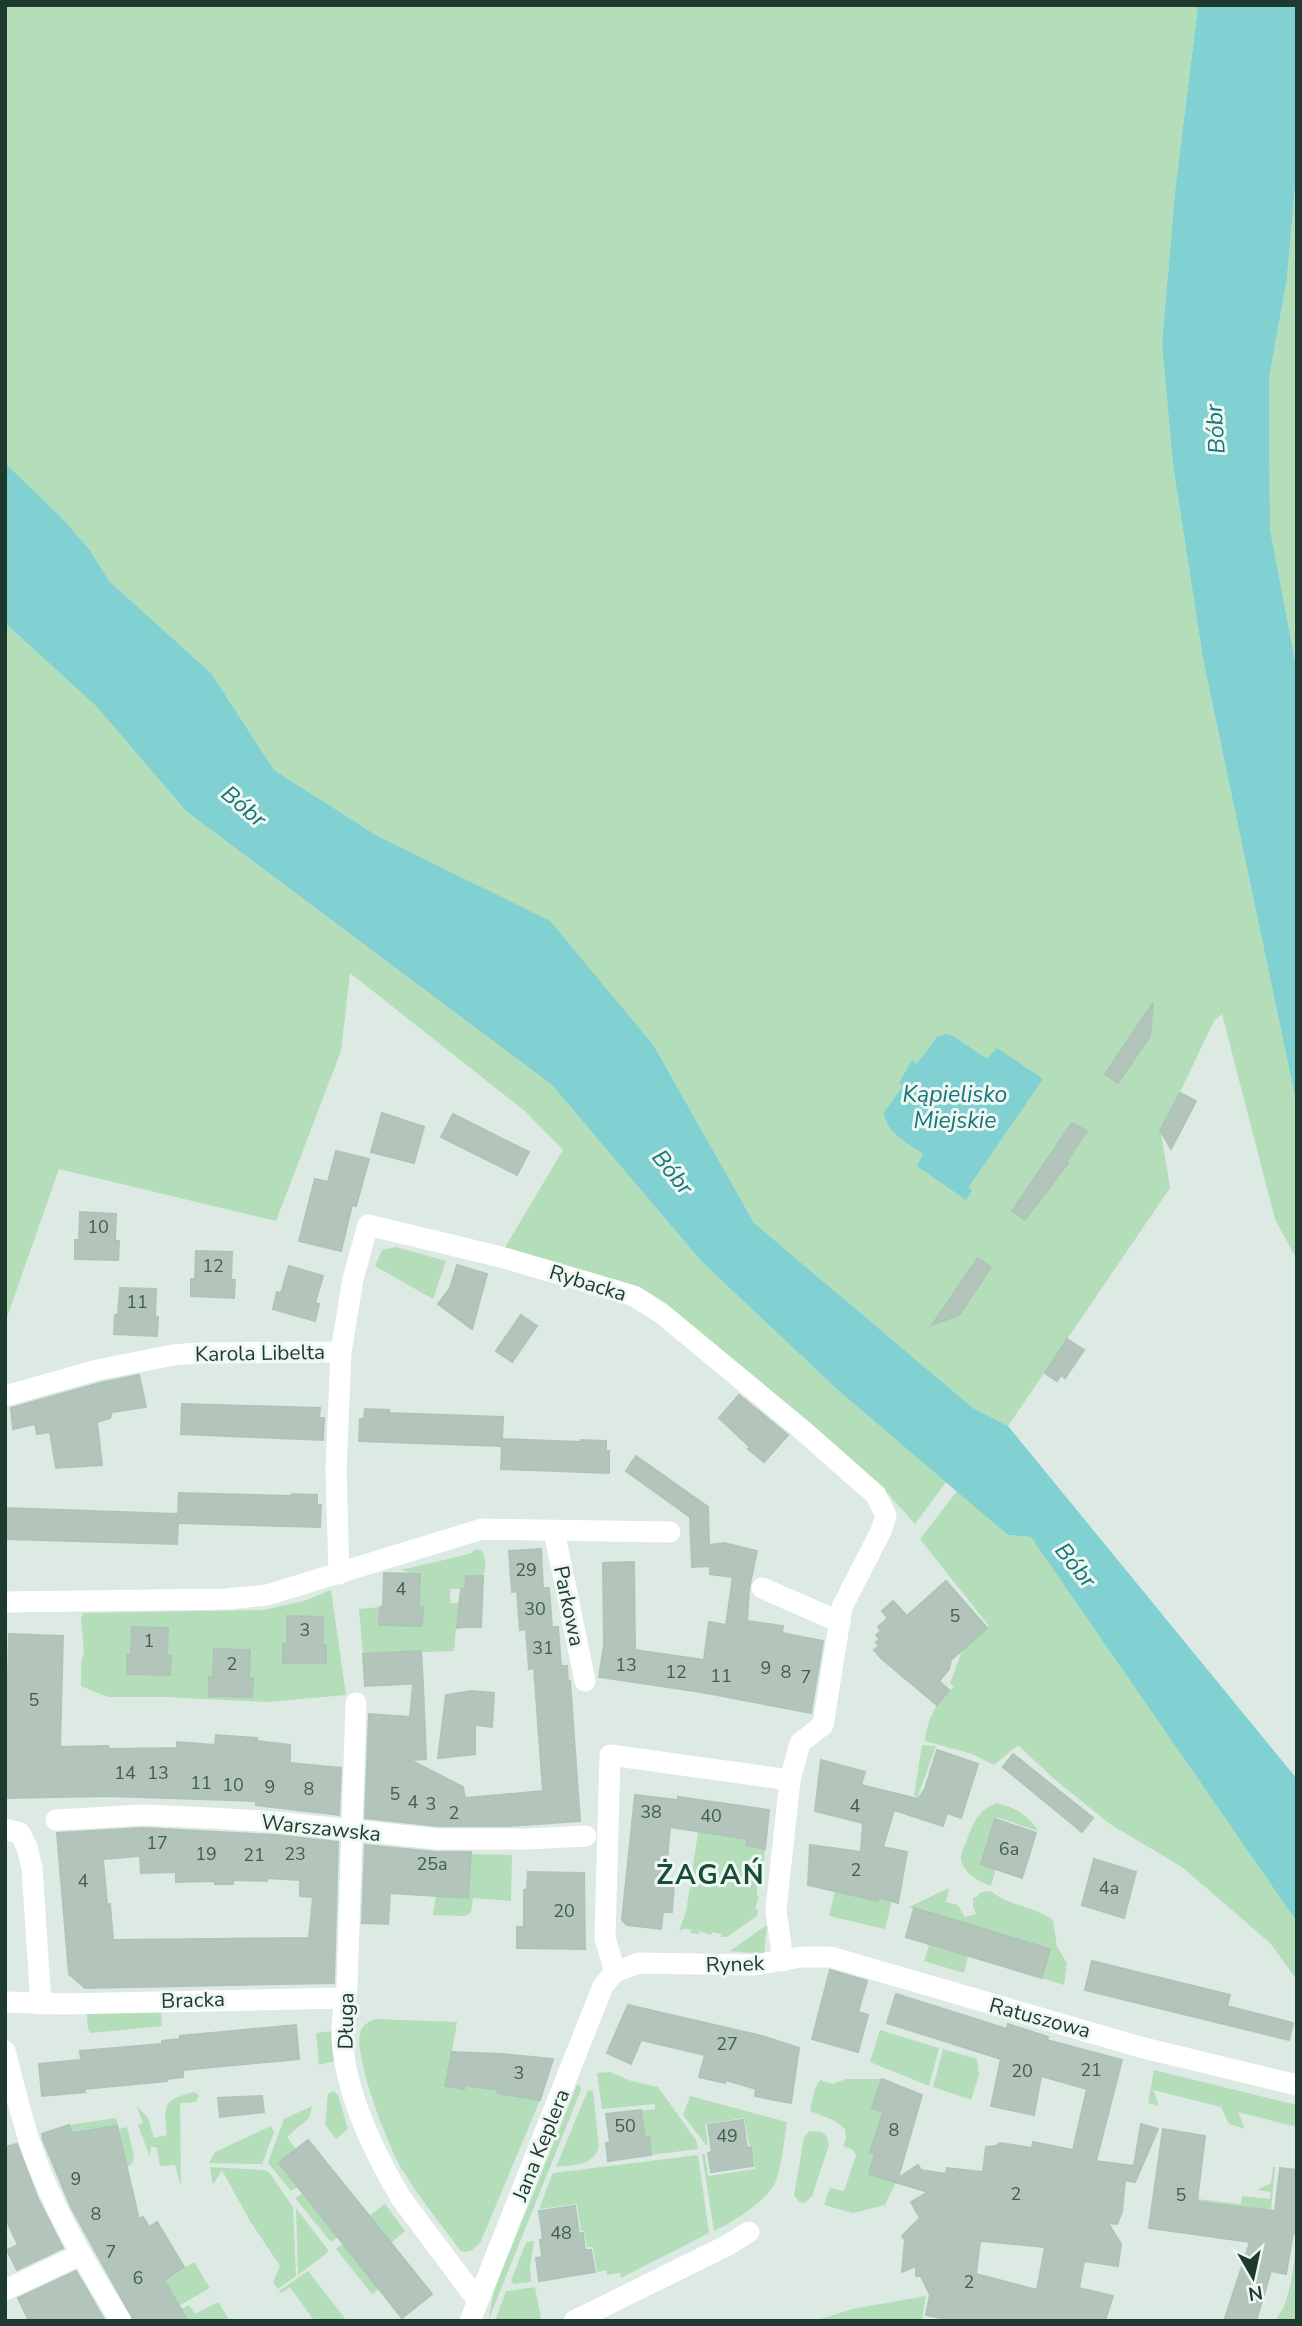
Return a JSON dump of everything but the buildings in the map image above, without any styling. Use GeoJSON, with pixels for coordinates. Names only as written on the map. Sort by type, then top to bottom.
{"type":"FeatureCollection","features":[{"type":"Feature","properties":{"kind":"street","name":"Rybacka"},"geometry":{"type":"LineString","coordinates":[[341,1352],[353,1279],[368,1225],[501,1257],[629,1294],[661,1313],[727,1366],[876,1494],[886,1516],[881,1531]]}},
{"type":"Feature","properties":{"kind":"street","name":"Karola Libelta"},"geometry":{"type":"LineString","coordinates":[[5,1396],[97,1370],[173,1355],[341,1352],[336,1470],[339,1574]]}},
{"type":"Feature","properties":{"kind":"street"},"geometry":{"type":"LineString","coordinates":[[5,1602],[248,1598],[286,1591],[482,1529],[670,1532]]}},
{"type":"Feature","properties":{"kind":"street","name":"Parkowa"},"geometry":{"type":"LineString","coordinates":[[554,1531],[585,1681]]}},
{"type":"Feature","properties":{"kind":"street","name":"Rynek"},"geometry":{"type":"LineString","coordinates":[[615,1972],[648,1962],[740,1966],[783,1961],[776,1910],[790,1780],[800,1743],[823,1725],[842,1607],[881,1531]]}},
{"type":"Feature","properties":{"kind":"street"},"geometry":{"type":"LineString","coordinates":[[762,1588],[840,1622]]}},
{"type":"Feature","properties":{"kind":"street","name":"Długa"},"geometry":{"type":"LineString","coordinates":[[356,1703],[346,1998],[342,2025],[347,2071],[370,2140],[401,2198],[474,2311]]}},
{"type":"Feature","properties":{"kind":"street"},"geometry":{"type":"LineString","coordinates":[[615,1972],[606,1938],[610,1755],[790,1780]]}},
{"type":"Feature","properties":{"kind":"street","name":"Warszawska"},"geometry":{"type":"LineString","coordinates":[[56,1819],[144,1815],[276,1822],[353,1832],[448,1839],[586,1836]]}},
{"type":"Feature","properties":{"kind":"street"},"geometry":{"type":"LineString","coordinates":[[5,1829],[20,1833],[32,1868],[41,2004]]}},
{"type":"Feature","properties":{"kind":"street","name":"Ratuszowa"},"geometry":{"type":"LineString","coordinates":[[783,1961],[802,1957],[831,1957],[1140,2047],[1297,2085]]}},
{"type":"Feature","properties":{"kind":"street","name":"Jana Keplera"},"geometry":{"type":"LineString","coordinates":[[474,2311],[598,1996],[615,1972]]}},
{"type":"Feature","properties":{"kind":"street","name":"Bracka"},"geometry":{"type":"LineString","coordinates":[[5,2002],[41,2004],[346,1998]]}},
{"type":"Feature","properties":{"kind":"street"},"geometry":{"type":"LineString","coordinates":[[5,2052],[42,2177],[80,2255],[121,2321]]}},
{"type":"Feature","properties":{"kind":"street"},"geometry":{"type":"LineString","coordinates":[[574,2321],[749,2232]]}},
{"type":"Feature","properties":{"kind":"street"},"geometry":{"type":"LineString","coordinates":[[5,2290],[80,2255]]}},
{"type":"Feature","properties":{"kind":"green space"},"geometry":{"type":"Polygon","coordinates":[[[5,5],[1198,5],[1175,192],[1162,344],[1173,465],[1203,659],[1297,1106],[1297,1260],[1275,1219],[1222,1014],[1214,1021],[1161,1132],[1170,1188],[1008,1426],[973,1408],[754,1223],[654,1046],[379,837],[274,770],[211,673],[109,581],[90,550],[60,516],[5,463],[5,5]]]}},
{"type":"Feature","properties":{"kind":"green space"},"geometry":{"type":"Polygon","coordinates":[[[1297,166],[1297,671],[1270,529],[1269,379],[1287,278],[1297,166]]]}},
{"type":"Feature","properties":{"kind":"green space"},"geometry":{"type":"Polygon","coordinates":[[[5,623],[97,707],[187,812],[552,1085],[702,1262],[840,1392],[946,1482],[915,1524],[889,1495],[671,1317],[503,1251],[563,1150],[526,1112],[350,973],[341,1051],[276,1221],[59,1169],[5,1323],[5,623]]]}},
{"type":"Feature","properties":{"kind":"green space"},"geometry":{"type":"Polygon","coordinates":[[[396,1247],[446,1261],[433,1299],[375,1266],[382,1250],[396,1247]]]}},
{"type":"Feature","properties":{"kind":"green space"},"geometry":{"type":"Polygon","coordinates":[[[957,1491],[1008,1535],[1031,1537],[1051,1564],[1297,1922],[1297,1980],[1270,1943],[1182,1867],[1110,1824],[1054,1779],[1018,1745],[994,1765],[972,1754],[925,1741],[934,1711],[954,1687],[950,1683],[963,1648],[989,1626],[920,1539],[957,1491]]]}},
{"type":"Feature","properties":{"kind":"green space"},"geometry":{"type":"Polygon","coordinates":[[[477,1549],[481,1550],[485,1560],[483,1576],[466,1576],[465,1589],[450,1589],[450,1603],[465,1603],[462,1629],[456,1629],[454,1651],[363,1654],[359,1609],[380,1607],[380,1625],[422,1625],[421,1607],[417,1603],[420,1575],[401,1570],[469,1554],[477,1549]]]}},
{"type":"Feature","properties":{"kind":"green space"},"geometry":{"type":"Polygon","coordinates":[[[331,1590],[346,1695],[267,1702],[108,1697],[81,1686],[83,1613],[264,1610],[307,1600],[331,1590]]]}},
{"type":"Feature","properties":{"kind":"green space"},"geometry":{"type":"Polygon","coordinates":[[[922,1745],[936,1746],[917,1798],[914,1795],[922,1745]]]}},
{"type":"Feature","properties":{"kind":"green space"},"geometry":{"type":"Polygon","coordinates":[[[997,1803],[1021,1813],[1038,1831],[996,1817],[982,1864],[996,1869],[991,1886],[967,1871],[961,1856],[978,1817],[997,1803]]]}},
{"type":"Feature","properties":{"kind":"green space"},"geometry":{"type":"Polygon","coordinates":[[[698,1832],[748,1839],[747,1845],[765,1849],[761,1887],[757,1887],[757,1916],[727,1937],[712,1932],[711,1935],[699,1931],[699,1934],[690,1933],[692,1930],[684,1929],[679,1931],[686,1912],[698,1832]]]}},
{"type":"Feature","properties":{"kind":"green space"},"geometry":{"type":"Polygon","coordinates":[[[471,1854],[512,1855],[511,1901],[473,1898],[471,1913],[465,1916],[433,1915],[436,1896],[468,1897],[471,1854]]]}},
{"type":"Feature","properties":{"kind":"green space"},"geometry":{"type":"Polygon","coordinates":[[[949,1888],[946,1902],[958,1905],[965,1917],[976,1914],[973,1898],[981,1892],[991,1891],[1005,1900],[1037,1911],[1053,1920],[1057,1947],[1067,1963],[1064,1985],[1042,1978],[1050,1948],[909,1907],[949,1888]]]}},
{"type":"Feature","properties":{"kind":"green space"},"geometry":{"type":"Polygon","coordinates":[[[835,1891],[877,1901],[879,1897],[892,1901],[885,1929],[829,1916],[835,1891]]]}},
{"type":"Feature","properties":{"kind":"green space"},"geometry":{"type":"Polygon","coordinates":[[[767,1925],[764,1954],[730,1951],[767,1925]]]}},
{"type":"Feature","properties":{"kind":"green space"},"geometry":{"type":"Polygon","coordinates":[[[929,1945],[968,1956],[964,1973],[924,1961],[929,1945]]]}},
{"type":"Feature","properties":{"kind":"green space"},"geometry":{"type":"Polygon","coordinates":[[[161,2010],[162,2026],[91,2033],[88,2030],[87,2013],[161,2010]]]}},
{"type":"Feature","properties":{"kind":"green space"},"geometry":{"type":"Polygon","coordinates":[[[375,2019],[457,2022],[446,2086],[463,2089],[465,2085],[540,2100],[481,2241],[469,2251],[460,2250],[416,2192],[397,2160],[382,2124],[367,2082],[360,2045],[362,2028],[375,2019]]]}},
{"type":"Feature","properties":{"kind":"green space"},"geometry":{"type":"Polygon","coordinates":[[[880,2030],[939,2048],[929,2086],[870,2062],[880,2030]]]}},
{"type":"Feature","properties":{"kind":"green space"},"geometry":{"type":"Polygon","coordinates":[[[333,2031],[335,2061],[319,2065],[316,2033],[333,2031]]]}},
{"type":"Feature","properties":{"kind":"green space"},"geometry":{"type":"Polygon","coordinates":[[[943,2049],[977,2059],[979,2075],[971,2100],[933,2087],[943,2049]]]}},
{"type":"Feature","properties":{"kind":"green space"},"geometry":{"type":"Polygon","coordinates":[[[1154,2070],[1297,2105],[1297,2127],[1238,2112],[1245,2129],[1229,2124],[1221,2107],[1153,2090],[1159,2106],[1148,2103],[1154,2070]]]}},
{"type":"Feature","properties":{"kind":"green space"},"geometry":{"type":"Polygon","coordinates":[[[610,2072],[631,2081],[658,2087],[696,2140],[698,2149],[651,2155],[641,2111],[655,2109],[655,2104],[602,2109],[597,2073],[610,2072]]]}},
{"type":"Feature","properties":{"kind":"green space"},"geometry":{"type":"Polygon","coordinates":[[[846,2079],[882,2079],[872,2108],[887,2113],[878,2125],[870,2151],[875,2153],[896,2182],[885,2205],[853,2213],[824,2205],[830,2188],[844,2191],[856,2155],[853,2150],[843,2146],[846,2139],[845,2129],[835,2121],[810,2111],[820,2080],[833,2084],[846,2079]]]}},
{"type":"Feature","properties":{"kind":"green space"},"geometry":{"type":"Polygon","coordinates":[[[577,2085],[580,2085],[581,2090],[488,2321],[494,2291],[577,2085]]]}},
{"type":"Feature","properties":{"kind":"green space"},"geometry":{"type":"Polygon","coordinates":[[[588,2090],[593,2091],[599,2147],[587,2161],[556,2167],[588,2090]]]}},
{"type":"Feature","properties":{"kind":"green space"},"geometry":{"type":"Polygon","coordinates":[[[334,2091],[338,2095],[348,2129],[336,2139],[325,2125],[328,2094],[334,2091]]]}},
{"type":"Feature","properties":{"kind":"green space"},"geometry":{"type":"Polygon","coordinates":[[[194,2092],[199,2095],[196,2102],[180,2103],[181,2186],[175,2165],[160,2166],[157,2148],[151,2147],[150,2157],[138,2125],[143,2123],[136,2105],[148,2118],[154,2138],[167,2135],[165,2118],[170,2102],[194,2092]]]}},
{"type":"Feature","properties":{"kind":"green space"},"geometry":{"type":"Polygon","coordinates":[[[690,2096],[787,2122],[775,2183],[748,2211],[714,2231],[702,2154],[705,2154],[708,2176],[755,2169],[752,2146],[749,2145],[744,2118],[705,2124],[706,2145],[683,2115],[690,2096]]]}},
{"type":"Feature","properties":{"kind":"green space"},"geometry":{"type":"Polygon","coordinates":[[[312,2106],[309,2118],[287,2137],[296,2149],[279,2163],[298,2187],[291,2191],[268,2163],[284,2119],[312,2106]]]}},
{"type":"Feature","properties":{"kind":"green space"},"geometry":{"type":"Polygon","coordinates":[[[116,2118],[119,2129],[127,2127],[134,2156],[132,2164],[125,2168],[73,2137],[69,2125],[116,2118]]]}},
{"type":"Feature","properties":{"kind":"green space"},"geometry":{"type":"Polygon","coordinates":[[[271,2126],[274,2132],[262,2164],[209,2163],[215,2152],[271,2126]]]}},
{"type":"Feature","properties":{"kind":"green space"},"geometry":{"type":"Polygon","coordinates":[[[809,2131],[822,2132],[829,2145],[812,2196],[805,2203],[799,2202],[794,2195],[804,2138],[809,2131]]]}},
{"type":"Feature","properties":{"kind":"green space"},"geometry":{"type":"Polygon","coordinates":[[[698,2155],[709,2233],[621,2278],[620,2273],[607,2275],[606,2270],[597,2272],[593,2247],[587,2247],[584,2231],[581,2231],[577,2204],[539,2209],[553,2173],[698,2155]]]}},
{"type":"Feature","properties":{"kind":"green space"},"geometry":{"type":"Polygon","coordinates":[[[210,2167],[269,2172],[293,2207],[296,2276],[278,2289],[273,2282],[280,2266],[250,2221],[222,2170],[213,2185],[210,2167]]]}},
{"type":"Feature","properties":{"kind":"green space"},"geometry":{"type":"Polygon","coordinates":[[[1273,2167],[1271,2210],[1197,2202],[1197,2199],[1241,2204],[1242,2196],[1270,2199],[1271,2192],[1257,2190],[1271,2183],[1273,2167]]]}},
{"type":"Feature","properties":{"kind":"green space"},"geometry":{"type":"Polygon","coordinates":[[[303,2193],[338,2237],[331,2242],[295,2198],[303,2193]]]}},
{"type":"Feature","properties":{"kind":"green space"},"geometry":{"type":"Polygon","coordinates":[[[385,2204],[405,2231],[391,2243],[369,2216],[385,2204]]]}},
{"type":"Feature","properties":{"kind":"green space"},"geometry":{"type":"Polygon","coordinates":[[[296,2208],[328,2250],[298,2275],[296,2208]]]}},
{"type":"Feature","properties":{"kind":"green space"},"geometry":{"type":"Polygon","coordinates":[[[534,2241],[531,2282],[514,2284],[511,2281],[526,2242],[534,2241]]]}},
{"type":"Feature","properties":{"kind":"green space"},"geometry":{"type":"Polygon","coordinates":[[[1297,2241],[1297,2321],[1275,2321],[1284,2307],[1291,2283],[1297,2241]]]}},
{"type":"Feature","properties":{"kind":"green space"},"geometry":{"type":"Polygon","coordinates":[[[343,2244],[379,2289],[372,2294],[336,2249],[343,2244]]]}},
{"type":"Feature","properties":{"kind":"green space"},"geometry":{"type":"Polygon","coordinates":[[[194,2262],[210,2288],[166,2313],[177,2302],[164,2280],[194,2262]]]}},
{"type":"Feature","properties":{"kind":"green space"},"geometry":{"type":"Polygon","coordinates":[[[308,2271],[347,2321],[311,2321],[313,2319],[290,2287],[281,2293],[279,2291],[308,2271]]]}},
{"type":"Feature","properties":{"kind":"green space"},"geometry":{"type":"Polygon","coordinates":[[[535,2287],[541,2319],[539,2321],[495,2321],[506,2291],[535,2287]]]}},
{"type":"Feature","properties":{"kind":"green space"},"geometry":{"type":"Polygon","coordinates":[[[926,2296],[922,2319],[924,2321],[814,2321],[852,2309],[926,2296]]]}},
{"type":"Feature","properties":{"kind":"green space"},"geometry":{"type":"Polygon","coordinates":[[[218,2302],[230,2321],[201,2321],[199,2318],[195,2321],[170,2321],[168,2316],[189,2305],[195,2314],[218,2302]]]}},
{"type":"Feature","properties":{"kind":"water","name":"Bóbr"},"geometry":{"type":"Polygon","coordinates":[[[1198,5],[1297,5],[1297,166],[1287,278],[1269,379],[1270,529],[1297,671],[1297,1106],[1203,659],[1173,465],[1162,344],[1175,192],[1198,5]]]}},
{"type":"Feature","properties":{"kind":"water","name":"Bóbr"},"geometry":{"type":"Polygon","coordinates":[[[5,463],[60,516],[90,550],[109,581],[211,673],[274,770],[379,837],[550,921],[654,1046],[754,1223],[973,1408],[1008,1426],[1297,1779],[1297,1922],[1031,1537],[1008,1535],[840,1392],[702,1262],[552,1085],[187,812],[97,707],[5,623],[5,463]]]}},
{"type":"Feature","properties":{"kind":"water","name":"Kąpielisko Miejskie"},"geometry":{"type":"Polygon","coordinates":[[[946,1034],[987,1059],[997,1048],[1043,1079],[968,1188],[972,1190],[966,1200],[917,1166],[923,1154],[893,1131],[884,1112],[903,1086],[899,1083],[912,1060],[917,1064],[937,1037],[946,1034]]]}},
{"type":"Feature","properties":{"kind":"district","name":"ŻAGAŃ"},"geometry":{"type":"Point","coordinates":[711,1874]}}]}
